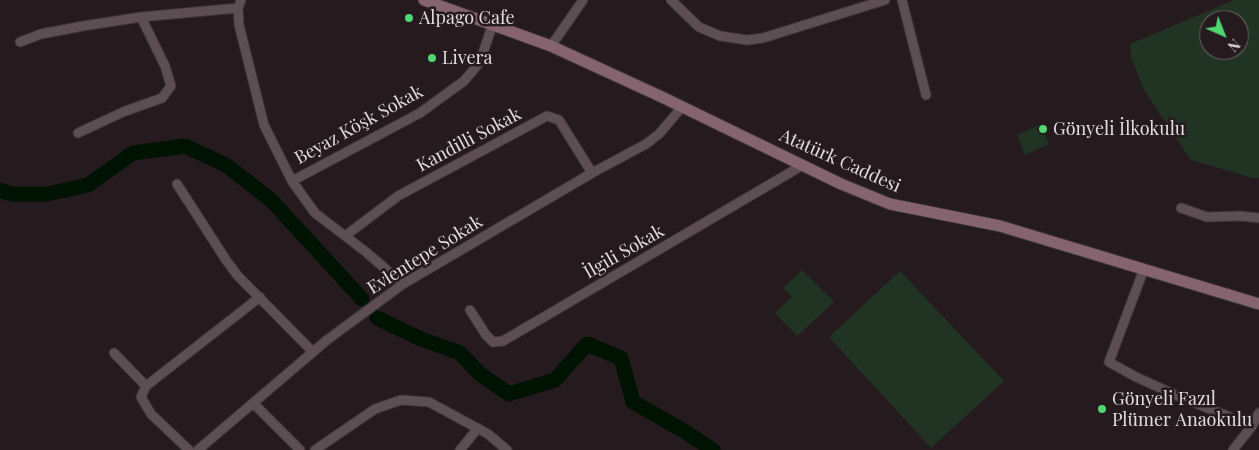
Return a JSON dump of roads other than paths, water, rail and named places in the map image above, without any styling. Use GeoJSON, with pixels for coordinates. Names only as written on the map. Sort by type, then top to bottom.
{"type":"FeatureCollection","features":[{"type":"Feature","properties":{"kind":"main road","name":"Atatürk Caddesi"},"geometry":{"type":"LineString","coordinates":[[424,0],[551,46],[840,184],[890,204],[1000,226],[1259,304]]}},
{"type":"Feature","properties":{"kind":"street"},"geometry":{"type":"LineString","coordinates":[[551,46],[583,0]]}},
{"type":"Feature","properties":{"kind":"street"},"geometry":{"type":"LineString","coordinates":[[672,0],[699,27],[720,36],[747,40],[764,38],[885,0]]}},
{"type":"Feature","properties":{"kind":"street"},"geometry":{"type":"LineString","coordinates":[[902,0],[926,95]]}},
{"type":"Feature","properties":{"kind":"street"},"geometry":{"type":"LineString","coordinates":[[20,42],[41,34],[141,17],[239,4],[239,25],[264,126],[292,181],[315,213],[403,284]]}},
{"type":"Feature","properties":{"kind":"street"},"geometry":{"type":"LineString","coordinates":[[78,133],[123,112],[162,98],[171,86],[165,66],[141,17]]}},
{"type":"Feature","properties":{"kind":"street","name":"Beyaz Köşk Sokak"},"geometry":{"type":"LineString","coordinates":[[292,181],[420,114],[464,80],[480,62],[492,26]]}},
{"type":"Feature","properties":{"kind":"street","name":"Evlentepe Sokak"},"geometry":{"type":"LineString","coordinates":[[198,450],[313,352],[403,284],[592,173],[646,144],[659,134],[682,107]]}},
{"type":"Feature","properties":{"kind":"street","name":"Kandilli Sokak"},"geometry":{"type":"LineString","coordinates":[[345,236],[398,196],[547,116],[559,120],[592,173]]}},
{"type":"Feature","properties":{"kind":"street","name":"İlgili Sokak"},"geometry":{"type":"LineString","coordinates":[[470,310],[486,335],[493,342],[503,341],[803,166]]}},
{"type":"Feature","properties":{"kind":"street"},"geometry":{"type":"LineString","coordinates":[[177,184],[226,260],[313,352]]}},
{"type":"Feature","properties":{"kind":"street"},"geometry":{"type":"LineString","coordinates":[[1181,208],[1207,217],[1241,216],[1259,218]]}},
{"type":"Feature","properties":{"kind":"street"},"geometry":{"type":"LineString","coordinates":[[1144,269],[1109,362],[1169,392],[1252,426]]}},
{"type":"Feature","properties":{"kind":"street"},"geometry":{"type":"LineString","coordinates":[[189,450],[151,414],[141,397],[146,386],[260,297]]}},
{"type":"Feature","properties":{"kind":"street"},"geometry":{"type":"LineString","coordinates":[[114,353],[146,386]]}},
{"type":"Feature","properties":{"kind":"street"},"geometry":{"type":"LineString","coordinates":[[316,450],[375,409],[401,400],[429,402],[488,434],[507,450]]}},
{"type":"Feature","properties":{"kind":"street"},"geometry":{"type":"LineString","coordinates":[[252,403],[300,450]]}},
{"type":"Feature","properties":{"kind":"street"},"geometry":{"type":"LineString","coordinates":[[1233,450],[1252,426],[1259,413]]}},
{"type":"Feature","properties":{"kind":"street"},"geometry":{"type":"LineString","coordinates":[[460,450],[478,428]]}},
{"type":"Feature","properties":{"kind":"waterway"},"geometry":{"type":"LineString","coordinates":[[0,190],[11,194],[47,194],[88,185],[133,153],[185,146],[226,165],[271,200],[362,299]]}},
{"type":"Feature","properties":{"kind":"waterway"},"geometry":{"type":"LineString","coordinates":[[377,318],[421,339],[460,353],[480,374],[509,394],[555,380],[587,344],[621,358],[633,402],[713,450]]}},
{"type":"Feature","properties":{"kind":"place","name":"Alpago Cafe"},"geometry":{"type":"Point","coordinates":[409,18]}},
{"type":"Feature","properties":{"kind":"place","name":"Livera"},"geometry":{"type":"Point","coordinates":[432,58]}},
{"type":"Feature","properties":{"kind":"place","name":"Gönyeli İlkokulu"},"geometry":{"type":"Point","coordinates":[1043,129]}},
{"type":"Feature","properties":{"kind":"place","name":"Gönyeli Fazıl Plümer Anaokulu"},"geometry":{"type":"Point","coordinates":[1102,409]}}]}
